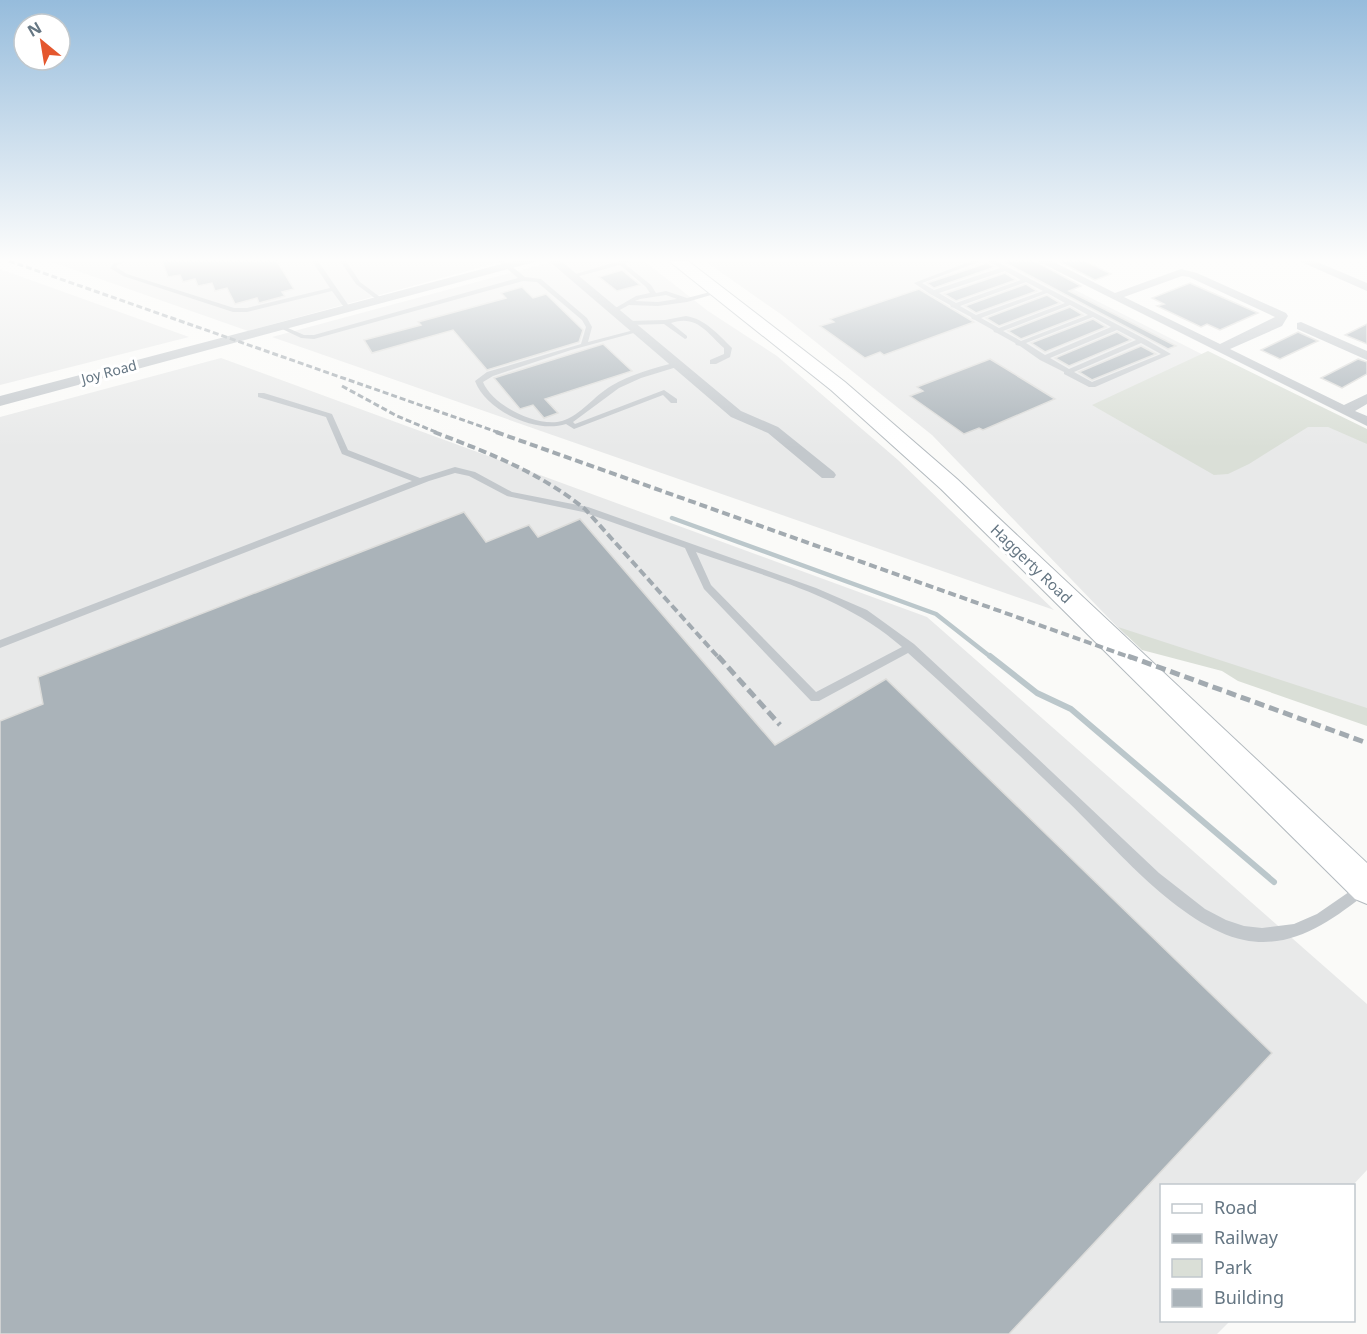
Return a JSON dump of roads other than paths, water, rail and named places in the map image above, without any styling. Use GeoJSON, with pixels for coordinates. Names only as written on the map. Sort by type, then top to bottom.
{"type":"FeatureCollection","features":[{"type":"Feature","properties":{"kind":"main road","name":"Haggerty Road"},"geometry":{"type":"LineString","coordinates":[[758,323],[838,386],[949,484],[1366,887]]}},
{"type":"Feature","properties":{"kind":"street","name":"Joy Road"},"geometry":{"type":"LineString","coordinates":[[0,401],[295,323]]}},
{"type":"Feature","properties":{"kind":"street"},"geometry":{"type":"LineString","coordinates":[[629,323],[736,414],[773,430],[828,475]]}},
{"type":"Feature","properties":{"kind":"street"},"geometry":{"type":"LineString","coordinates":[[1167,323],[1367,422]]}},
{"type":"Feature","properties":{"kind":"street"},"geometry":{"type":"LineString","coordinates":[[1219,349],[1278,323]]}},
{"type":"Feature","properties":{"kind":"street"},"geometry":{"type":"LineString","coordinates":[[1301,326],[1367,356]]}},
{"type":"Feature","properties":{"kind":"street"},"geometry":{"type":"LineString","coordinates":[[1344,411],[1367,398]]}},
{"type":"Feature","properties":{"kind":"lane"},"geometry":{"type":"LineString","coordinates":[[281,327],[303,337],[314,337],[362,323]]}},
{"type":"Feature","properties":{"kind":"lane"},"geometry":{"type":"LineString","coordinates":[[584,345],[589,327],[587,323]]}},
{"type":"Feature","properties":{"kind":"lane"},"geometry":{"type":"LineString","coordinates":[[658,323],[633,327],[584,345],[490,374],[479,381],[480,387],[496,403],[514,414],[537,423],[557,424],[567,421],[618,385],[677,364]]}},
{"type":"Feature","properties":{"kind":"lane"},"geometry":{"type":"LineString","coordinates":[[668,323],[685,337]]}},
{"type":"Feature","properties":{"kind":"lane"},"geometry":{"type":"LineString","coordinates":[[700,323],[728,348],[727,355],[713,362]]}},
{"type":"Feature","properties":{"kind":"lane"},"geometry":{"type":"LineString","coordinates":[[983,323],[1086,383],[1098,385],[1167,354],[1110,323]]}},
{"type":"Feature","properties":{"kind":"lane"},"geometry":{"type":"LineString","coordinates":[[996,331],[1016,323]]}},
{"type":"Feature","properties":{"kind":"lane"},"geometry":{"type":"LineString","coordinates":[[1018,344],[1072,323]]}},
{"type":"Feature","properties":{"kind":"lane"},"geometry":{"type":"LineString","coordinates":[[1043,358],[1118,327]]}},
{"type":"Feature","properties":{"kind":"lane"},"geometry":{"type":"LineString","coordinates":[[1067,372],[1143,340]]}},
{"type":"Feature","properties":{"kind":"lane"},"geometry":{"type":"LineString","coordinates":[[567,421],[574,427],[664,392],[674,401]]}},
{"type":"Feature","properties":{"kind":"lane"},"geometry":{"type":"LineString","coordinates":[[261,395],[329,416],[345,452],[419,481]]}},
{"type":"Feature","properties":{"kind":"lane"},"geometry":{"type":"LineString","coordinates":[[0,644],[419,481],[455,470],[472,474],[510,494],[585,509],[689,546],[842,602],[884,627],[910,647],[1169,889],[1220,927],[1242,933],[1273,936],[1300,931],[1329,915],[1366,887]]}},
{"type":"Feature","properties":{"kind":"lane"},"geometry":{"type":"LineString","coordinates":[[689,546],[707,587],[815,698],[910,647]]}},
{"type":"Feature","properties":{"kind":"waterway"},"geometry":{"type":"LineString","coordinates":[[672,518],[936,614],[992,658]]}},
{"type":"Feature","properties":{"kind":"waterway"},"geometry":{"type":"LineString","coordinates":[[990,656],[1037,693],[1071,709],[1274,882]]}},
{"type":"Feature","properties":{"kind":"railway"},"geometry":{"type":"LineString","coordinates":[[187,323],[500,433]]}},
{"type":"Feature","properties":{"kind":"railway"},"geometry":{"type":"LineString","coordinates":[[342,386],[397,416],[438,433]]}},
{"type":"Feature","properties":{"kind":"railway"},"geometry":{"type":"LineString","coordinates":[[434,432],[532,474],[585,509],[719,658]]}},
{"type":"Feature","properties":{"kind":"railway"},"geometry":{"type":"LineString","coordinates":[[496,432],[1132,658]]}},
{"type":"Feature","properties":{"kind":"railway"},"geometry":{"type":"LineString","coordinates":[[718,656],[780,725]]}},
{"type":"Feature","properties":{"kind":"railway"},"geometry":{"type":"LineString","coordinates":[[1128,656],[1367,743]]}}]}
